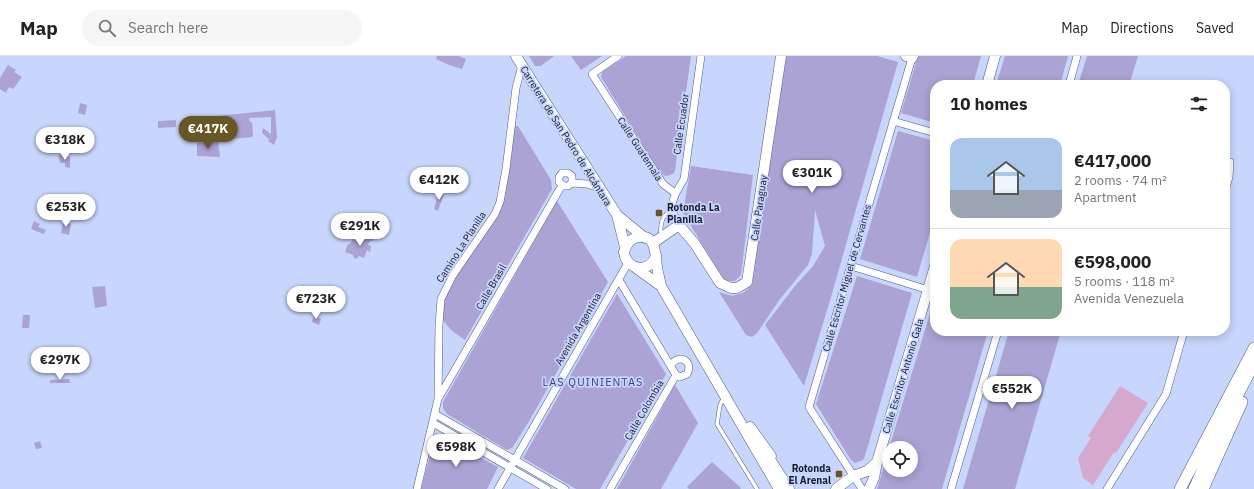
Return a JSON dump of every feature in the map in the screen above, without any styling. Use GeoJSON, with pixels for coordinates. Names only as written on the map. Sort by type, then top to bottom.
{"type":"FeatureCollection","features":[{"type":"Feature","properties":{"kind":"main road","name":"Calle Paraguay"},"geometry":{"type":"LineString","coordinates":[[679,225],[695,244],[720,283],[731,288],[737,288],[747,282],[781,56]]}},
{"type":"Feature","properties":{"kind":"main road"},"geometry":{"type":"LineString","coordinates":[[988,80],[995,56]]}},
{"type":"Feature","properties":{"kind":"main road","name":"Carretera de San Pedro de Alcántara"},"geometry":{"type":"LineString","coordinates":[[519,60],[617,215],[625,247]]}},
{"type":"Feature","properties":{"kind":"main road","name":"Carretera de San Pedro de Alcántara"},"geometry":{"type":"LineString","coordinates":[[617,215],[653,239]]}},
{"type":"Feature","properties":{"kind":"main road"},"geometry":{"type":"LineString","coordinates":[[661,286],[632,266],[625,256],[625,247],[627,243],[635,238],[653,239],[679,225]]}},
{"type":"Feature","properties":{"kind":"main road"},"geometry":{"type":"LineString","coordinates":[[653,239],[661,286],[766,466],[781,489]]}},
{"type":"Feature","properties":{"kind":"main road"},"geometry":{"type":"LineString","coordinates":[[632,266],[645,268],[655,259],[656,255]]}},
{"type":"Feature","properties":{"kind":"main road","name":"Calle Escritor Antonio Gala"},"geometry":{"type":"LineString","coordinates":[[869,489],[874,478],[877,462],[930,297]]}},
{"type":"Feature","properties":{"kind":"main road"},"geometry":{"type":"LineString","coordinates":[[1180,489],[1254,348]]}},
{"type":"Feature","properties":{"kind":"main road"},"geometry":{"type":"LineString","coordinates":[[1194,489],[1226,417],[1254,364]]}},
{"type":"Feature","properties":{"kind":"main road"},"geometry":{"type":"LineString","coordinates":[[708,365],[793,489]]}},
{"type":"Feature","properties":{"kind":"main road"},"geometry":{"type":"LineString","coordinates":[[1203,489],[1240,406],[1254,380]]}},
{"type":"Feature","properties":{"kind":"main road"},"geometry":{"type":"LineString","coordinates":[[749,426],[789,489]]}},
{"type":"Feature","properties":{"kind":"main road"},"geometry":{"type":"LineString","coordinates":[[836,489],[853,476],[867,471],[877,462]]}},
{"type":"Feature","properties":{"kind":"main road"},"geometry":{"type":"LineString","coordinates":[[836,489],[844,489]]}},
{"type":"Feature","properties":{"kind":"street","name":"Calle Guatemala"},"geometry":{"type":"LineString","coordinates":[[618,56],[592,74],[663,184],[675,193]]}},
{"type":"Feature","properties":{"kind":"street","name":"Calle Ecuador"},"geometry":{"type":"LineString","coordinates":[[675,193],[684,178],[701,56]]}},
{"type":"Feature","properties":{"kind":"street"},"geometry":{"type":"LineString","coordinates":[[1070,80],[1077,56]]}},
{"type":"Feature","properties":{"kind":"street","name":"Calle Escritor Miguel de Cervantes"},"geometry":{"type":"LineString","coordinates":[[862,489],[809,407],[893,121],[910,57]]}},
{"type":"Feature","properties":{"kind":"street","name":"Camino La Planilla"},"geometry":{"type":"LineString","coordinates":[[417,489],[438,399],[439,325],[442,299],[453,275],[495,214],[500,202],[506,169],[519,60]]}},
{"type":"Feature","properties":{"kind":"street"},"geometry":{"type":"LineString","coordinates":[[893,121],[930,132]]}},
{"type":"Feature","properties":{"kind":"street"},"geometry":{"type":"LineString","coordinates":[[572,183],[572,176],[568,173],[561,175],[559,179],[562,185],[568,186],[572,183],[587,184],[599,188]]}},
{"type":"Feature","properties":{"kind":"street","name":"Calle Brasil"},"geometry":{"type":"LineString","coordinates":[[438,399],[562,185]]}},
{"type":"Feature","properties":{"kind":"street"},"geometry":{"type":"LineString","coordinates":[[675,193],[672,210],[673,215],[679,225]]}},
{"type":"Feature","properties":{"kind":"street","name":"Avenida Argentína"},"geometry":{"type":"LineString","coordinates":[[498,489],[619,280],[632,266]]}},
{"type":"Feature","properties":{"kind":"street"},"geometry":{"type":"LineString","coordinates":[[851,266],[930,290]]}},
{"type":"Feature","properties":{"kind":"street","name":"Calle Colombia"},"geometry":{"type":"LineString","coordinates":[[610,489],[676,376],[671,365],[619,280]]}},
{"type":"Feature","properties":{"kind":"street"},"geometry":{"type":"LineString","coordinates":[[951,489],[997,336]]}},
{"type":"Feature","properties":{"kind":"street"},"geometry":{"type":"LineString","coordinates":[[1107,489],[1166,394],[1183,336]]}},
{"type":"Feature","properties":{"kind":"street"},"geometry":{"type":"LineString","coordinates":[[671,365],[675,360],[680,359],[688,364],[689,369],[687,374],[680,377],[676,376]]}},
{"type":"Feature","properties":{"kind":"street"},"geometry":{"type":"LineString","coordinates":[[435,414],[565,489]]}},
{"type":"Feature","properties":{"kind":"street"},"geometry":{"type":"LineString","coordinates":[[433,423],[547,489]]}},
{"type":"Feature","properties":{"kind":"lane"},"geometry":{"type":"LineString","coordinates":[[653,239],[667,213],[672,210]]}},
{"type":"Feature","properties":{"kind":"lane"},"geometry":{"type":"LineString","coordinates":[[725,395],[720,405],[716,424],[757,489]]}},
{"type":"Feature","properties":{"kind":"shaded area"},"geometry":{"type":"Polygon","coordinates":[[[1120,386],[1148,403],[1116,453],[1114,452],[1093,485],[1083,478],[1078,458],[1091,438],[1088,436],[1120,386]]]}},
{"type":"Feature","properties":{"kind":"building"},"geometry":{"type":"Polygon","coordinates":[[[437,56],[459,56],[466,59],[462,69],[436,59],[437,56]]]}},
{"type":"Feature","properties":{"kind":"building"},"geometry":{"type":"Polygon","coordinates":[[[529,56],[554,56],[541,66],[535,66],[529,56]]]}},
{"type":"Feature","properties":{"kind":"building"},"geometry":{"type":"Polygon","coordinates":[[[571,56],[602,56],[581,70],[571,56]]]}},
{"type":"Feature","properties":{"kind":"building"},"geometry":{"type":"Polygon","coordinates":[[[626,56],[691,56],[675,170],[674,173],[670,175],[666,176],[660,173],[601,77],[602,72],[626,56]]]}},
{"type":"Feature","properties":{"kind":"building"},"geometry":{"type":"Polygon","coordinates":[[[786,56],[877,56],[898,62],[804,386],[765,325],[795,286],[813,266],[825,246],[815,210],[812,254],[808,265],[780,299],[757,333],[752,337],[746,335],[719,292],[732,296],[743,293],[752,285],[786,56]]]}},
{"type":"Feature","properties":{"kind":"building"},"geometry":{"type":"Polygon","coordinates":[[[918,56],[981,56],[974,80],[930,80],[930,122],[901,113],[918,56]]]}},
{"type":"Feature","properties":{"kind":"building"},"geometry":{"type":"Polygon","coordinates":[[[1005,56],[1068,56],[1061,80],[998,80],[1005,56]]]}},
{"type":"Feature","properties":{"kind":"building"},"geometry":{"type":"Polygon","coordinates":[[[1087,56],[1138,56],[1131,80],[1080,80],[1087,56]]]}},
{"type":"Feature","properties":{"kind":"building"},"geometry":{"type":"Polygon","coordinates":[[[8,65],[16,70],[14,72],[22,77],[13,89],[9,87],[6,93],[0,89],[0,78],[8,65]]]}},
{"type":"Feature","properties":{"kind":"building"},"geometry":{"type":"Polygon","coordinates":[[[80,103],[87,105],[85,115],[78,113],[80,103]]]}},
{"type":"Feature","properties":{"kind":"building"},"geometry":{"type":"Polygon","coordinates":[[[275,110],[277,137],[274,145],[268,141],[269,139],[262,133],[263,128],[271,134],[271,117],[249,118],[250,122],[252,122],[252,137],[232,139],[231,126],[224,127],[224,131],[219,132],[217,116],[275,110]]]}},
{"type":"Feature","properties":{"kind":"building"},"geometry":{"type":"Polygon","coordinates":[[[176,120],[176,127],[158,128],[158,121],[176,120]]]}},
{"type":"Feature","properties":{"kind":"building"},"geometry":{"type":"Polygon","coordinates":[[[514,126],[518,126],[551,180],[552,189],[465,340],[452,331],[442,319],[443,299],[458,272],[481,241],[492,223],[514,126]]]}},
{"type":"Feature","properties":{"kind":"building"},"geometry":{"type":"Polygon","coordinates":[[[898,131],[930,140],[930,233],[917,277],[860,259],[898,131]]]}},
{"type":"Feature","properties":{"kind":"building"},"geometry":{"type":"Polygon","coordinates":[[[218,142],[220,157],[197,156],[197,143],[218,142]]]}},
{"type":"Feature","properties":{"kind":"building"},"geometry":{"type":"Polygon","coordinates":[[[58,155],[70,157],[70,168],[65,167],[65,163],[60,163],[58,155]]]}},
{"type":"Feature","properties":{"kind":"building"},"geometry":{"type":"Polygon","coordinates":[[[691,166],[753,175],[741,275],[735,281],[729,281],[723,278],[683,213],[691,166]]]}},
{"type":"Feature","properties":{"kind":"building"},"geometry":{"type":"Polygon","coordinates":[[[439,191],[444,193],[438,211],[434,209],[439,191]]]}},
{"type":"Feature","properties":{"kind":"building"},"geometry":{"type":"Polygon","coordinates":[[[557,201],[608,282],[528,423],[512,448],[507,450],[447,414],[443,408],[443,402],[557,201]]]}},
{"type":"Feature","properties":{"kind":"building"},"geometry":{"type":"Polygon","coordinates":[[[34,221],[40,224],[38,227],[46,230],[44,234],[31,229],[34,221]]]}},
{"type":"Feature","properties":{"kind":"building"},"geometry":{"type":"Polygon","coordinates":[[[63,222],[71,224],[69,235],[61,233],[63,222]]]}},
{"type":"Feature","properties":{"kind":"building"},"geometry":{"type":"Polygon","coordinates":[[[366,235],[374,237],[373,241],[370,241],[368,245],[371,246],[370,252],[367,250],[364,258],[359,256],[356,259],[353,255],[345,252],[348,244],[350,244],[353,239],[357,241],[358,237],[365,239],[366,235]]]}},
{"type":"Feature","properties":{"kind":"building"},"geometry":{"type":"Polygon","coordinates":[[[857,276],[912,293],[865,456],[863,460],[855,463],[851,460],[816,404],[857,276]]]}},
{"type":"Feature","properties":{"kind":"building"},"geometry":{"type":"Polygon","coordinates":[[[302,285],[306,287],[305,291],[309,292],[304,307],[295,304],[302,285]]]}},
{"type":"Feature","properties":{"kind":"building"},"geometry":{"type":"Polygon","coordinates":[[[105,286],[107,306],[95,308],[92,287],[105,286]]]}},
{"type":"Feature","properties":{"kind":"building"},"geometry":{"type":"Polygon","coordinates":[[[617,294],[666,374],[600,489],[576,489],[523,458],[617,294]]]}},
{"type":"Feature","properties":{"kind":"building"},"geometry":{"type":"Polygon","coordinates":[[[930,313],[930,336],[987,336],[942,489],[877,489],[882,473],[882,477],[918,477],[918,441],[891,441],[930,313]]]}},
{"type":"Feature","properties":{"kind":"building"},"geometry":{"type":"Polygon","coordinates":[[[23,315],[30,315],[29,328],[22,328],[23,315]]]}},
{"type":"Feature","properties":{"kind":"building"},"geometry":{"type":"Polygon","coordinates":[[[314,316],[321,319],[319,325],[312,322],[314,316]]]}},
{"type":"Feature","properties":{"kind":"building"},"geometry":{"type":"Polygon","coordinates":[[[1008,336],[1060,336],[1015,489],[963,489],[1008,336]]]}},
{"type":"Feature","properties":{"kind":"building"},"geometry":{"type":"Polygon","coordinates":[[[69,379],[70,383],[50,383],[50,380],[69,379]]]}},
{"type":"Feature","properties":{"kind":"building"},"geometry":{"type":"Polygon","coordinates":[[[675,385],[698,423],[661,489],[617,489],[675,385]]]}},
{"type":"Feature","properties":{"kind":"building"},"geometry":{"type":"Polygon","coordinates":[[[436,433],[498,467],[487,489],[421,489],[436,433]]]}},
{"type":"Feature","properties":{"kind":"building"},"geometry":{"type":"Polygon","coordinates":[[[40,441],[42,448],[36,449],[34,443],[40,441]]]}},
{"type":"Feature","properties":{"kind":"building"},"geometry":{"type":"Polygon","coordinates":[[[712,462],[741,488],[689,489],[687,487],[712,462]]]}},
{"type":"Feature","properties":{"kind":"place","name":"Rotonda La Planilla"},"geometry":{"type":"Point","coordinates":[659,213]}},
{"type":"Feature","properties":{"kind":"place","name":"Rotonda El Arenal"},"geometry":{"type":"Point","coordinates":[839,474]}},
{"type":"Feature","properties":{"kind":"district","name":"LAS QUINIENTAS"},"geometry":{"type":"Point","coordinates":[593,382]}}]}
